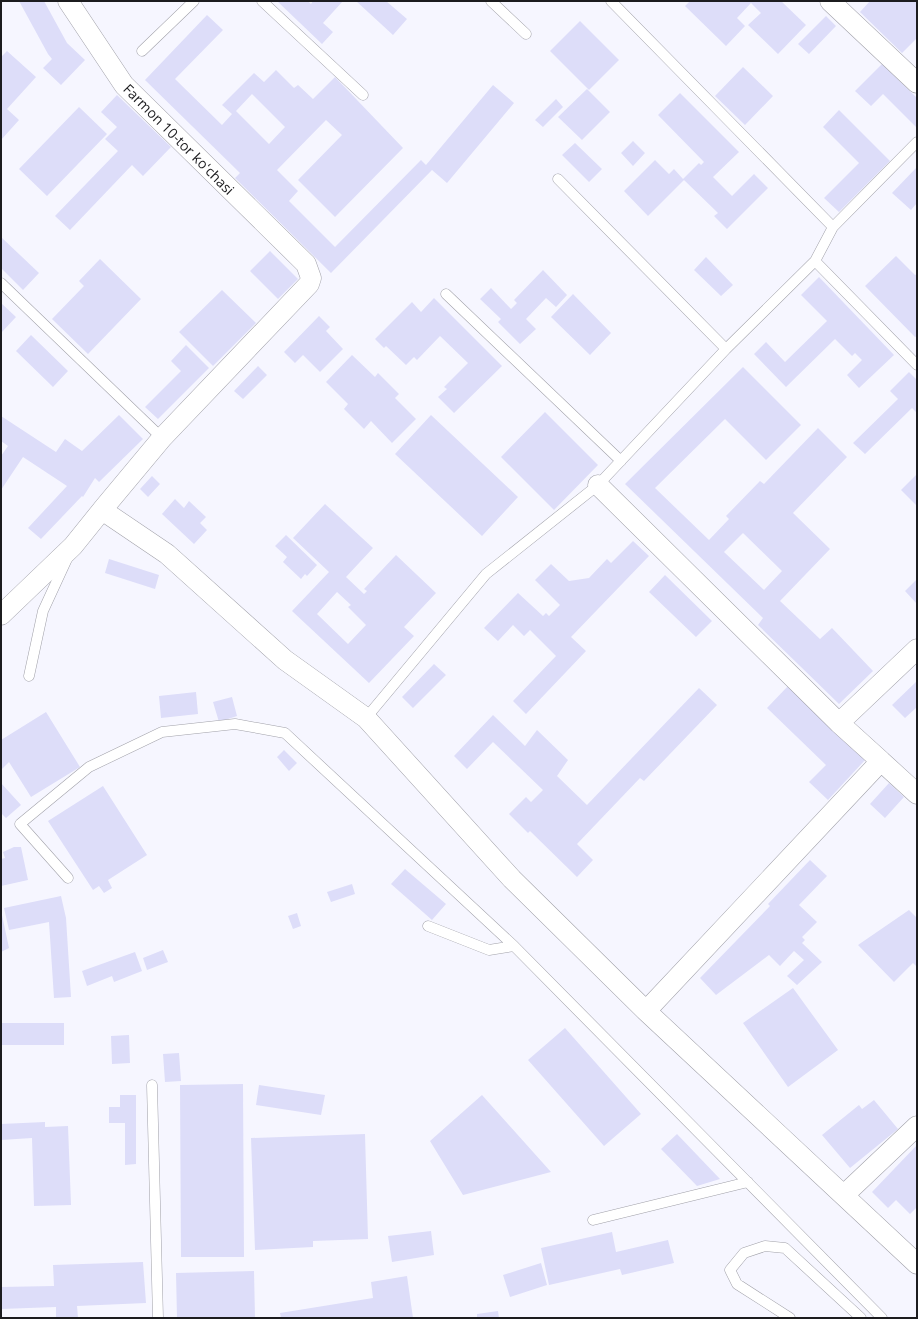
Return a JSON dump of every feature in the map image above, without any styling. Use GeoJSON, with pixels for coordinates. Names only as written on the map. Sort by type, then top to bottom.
{"type":"FeatureCollection","features":[{"type":"Feature","properties":{"kind":"street","name":"Farmon 10-tor koʻchasi"},"geometry":{"type":"LineString","coordinates":[[68,1],[124,85],[306,264],[311,278],[309,284],[162,438]]}},
{"type":"Feature","properties":{"kind":"street"},"geometry":{"type":"LineString","coordinates":[[830,1],[917,83]]}},
{"type":"Feature","properties":{"kind":"street"},"geometry":{"type":"LineString","coordinates":[[1,614],[73,546],[162,438]]}},
{"type":"Feature","properties":{"kind":"street"},"geometry":{"type":"LineString","coordinates":[[598,485],[839,723],[917,794]]}},
{"type":"Feature","properties":{"kind":"street"},"geometry":{"type":"LineString","coordinates":[[102,510],[167,554],[285,660],[366,718],[512,878],[646,1010],[917,1264]]}},
{"type":"Feature","properties":{"kind":"street"},"geometry":{"type":"LineString","coordinates":[[839,723],[917,649]]}},
{"type":"Feature","properties":{"kind":"street"},"geometry":{"type":"LineString","coordinates":[[646,1010],[881,761]]}},
{"type":"Feature","properties":{"kind":"street"},"geometry":{"type":"LineString","coordinates":[[844,1195],[917,1126]]}},
{"type":"Feature","properties":{"kind":"lane"},"geometry":{"type":"LineString","coordinates":[[142,51],[194,1]]}},
{"type":"Feature","properties":{"kind":"lane"},"geometry":{"type":"LineString","coordinates":[[262,1],[363,95]]}},
{"type":"Feature","properties":{"kind":"lane"},"geometry":{"type":"LineString","coordinates":[[491,1],[526,34]]}},
{"type":"Feature","properties":{"kind":"lane"},"geometry":{"type":"LineString","coordinates":[[611,1],[833,228]]}},
{"type":"Feature","properties":{"kind":"lane"},"geometry":{"type":"LineString","coordinates":[[366,718],[486,574],[598,485],[726,349],[815,261],[833,228],[917,142]]}},
{"type":"Feature","properties":{"kind":"lane"},"geometry":{"type":"LineString","coordinates":[[558,179],[726,349]]}},
{"type":"Feature","properties":{"kind":"lane"},"geometry":{"type":"LineString","coordinates":[[815,261],[917,365]]}},
{"type":"Feature","properties":{"kind":"lane"},"geometry":{"type":"LineString","coordinates":[[1,283],[162,438]]}},
{"type":"Feature","properties":{"kind":"lane"},"geometry":{"type":"LineString","coordinates":[[446,294],[621,461]]}},
{"type":"Feature","properties":{"kind":"lane"},"geometry":{"type":"LineString","coordinates":[[29,676],[43,611],[73,546]]}},
{"type":"Feature","properties":{"kind":"lane"},"geometry":{"type":"LineString","coordinates":[[68,878],[20,824],[89,767],[162,732],[235,724],[285,733],[514,946],[882,1318]]}},
{"type":"Feature","properties":{"kind":"lane"},"geometry":{"type":"LineString","coordinates":[[428,926],[489,950],[514,946]]}},
{"type":"Feature","properties":{"kind":"lane"},"geometry":{"type":"LineString","coordinates":[[152,1085],[158,1318]]}},
{"type":"Feature","properties":{"kind":"lane"},"geometry":{"type":"LineString","coordinates":[[592,1220],[748,1182]]}},
{"type":"Feature","properties":{"kind":"lane"},"geometry":{"type":"LineString","coordinates":[[790,1318],[737,1284],[730,1270],[744,1253],[765,1246],[785,1248],[861,1318]]}},
{"type":"Feature","properties":{"kind":"building"},"geometry":{"type":"Polygon","coordinates":[[[19,1],[44,1],[67,43],[85,60],[61,85],[43,68],[52,59],[19,1]]]}},
{"type":"Feature","properties":{"kind":"building"},"geometry":{"type":"Polygon","coordinates":[[[277,1],[308,1],[311,4],[313,1],[343,1],[323,23],[333,32],[322,44],[277,1]]]}},
{"type":"Feature","properties":{"kind":"building"},"geometry":{"type":"Polygon","coordinates":[[[356,1],[386,1],[407,19],[393,35],[356,1]]]}},
{"type":"Feature","properties":{"kind":"building"},"geometry":{"type":"Polygon","coordinates":[[[690,1],[781,1],[806,25],[778,54],[748,25],[761,13],[751,3],[737,18],[745,26],[726,46],[685,6],[690,1]]]}},
{"type":"Feature","properties":{"kind":"building"},"geometry":{"type":"Polygon","coordinates":[[[870,1],[917,1],[917,38],[902,53],[860,12],[870,1]]]}},
{"type":"Feature","properties":{"kind":"building"},"geometry":{"type":"Polygon","coordinates":[[[207,15],[223,30],[175,79],[222,125],[232,114],[222,105],[254,73],[264,82],[276,70],[294,88],[298,85],[313,99],[335,77],[403,148],[335,217],[298,180],[342,135],[326,120],[277,170],[298,191],[289,201],[335,247],[421,160],[426,165],[493,85],[514,103],[447,183],[432,170],[331,273],[235,178],[240,173],[145,80],[207,15]],[[252,94],[236,111],[269,144],[285,127],[252,94]]]}},
{"type":"Feature","properties":{"kind":"building"},"geometry":{"type":"Polygon","coordinates":[[[826,16],[836,26],[809,54],[798,44],[826,16]]]}},
{"type":"Feature","properties":{"kind":"building"},"geometry":{"type":"Polygon","coordinates":[[[580,21],[619,60],[589,90],[550,51],[580,21]]]}},
{"type":"Feature","properties":{"kind":"building"},"geometry":{"type":"Polygon","coordinates":[[[7,51],[36,77],[7,109],[19,120],[1,140],[1,57],[7,51]]]}},
{"type":"Feature","properties":{"kind":"building"},"geometry":{"type":"Polygon","coordinates":[[[882,64],[917,98],[917,128],[883,94],[871,106],[855,91],[882,64]]]}},
{"type":"Feature","properties":{"kind":"building"},"geometry":{"type":"Polygon","coordinates":[[[743,67],[773,96],[745,125],[715,96],[743,67]]]}},
{"type":"Feature","properties":{"kind":"building"},"geometry":{"type":"Polygon","coordinates":[[[587,89],[610,112],[582,140],[558,117],[587,89]]]}},
{"type":"Feature","properties":{"kind":"building"},"geometry":{"type":"Polygon","coordinates":[[[680,93],[739,152],[713,177],[732,196],[754,174],[768,188],[727,229],[714,216],[718,213],[684,180],[648,216],[624,191],[655,160],[669,174],[674,169],[683,179],[699,163],[701,165],[704,162],[658,115],[680,93]]]}},
{"type":"Feature","properties":{"kind":"building"},"geometry":{"type":"Polygon","coordinates":[[[117,95],[171,147],[143,176],[132,165],[70,230],[55,216],[118,151],[105,139],[117,127],[101,112],[117,95]]]}},
{"type":"Feature","properties":{"kind":"building"},"geometry":{"type":"Polygon","coordinates":[[[556,99],[563,107],[543,127],[535,120],[556,99]]]}},
{"type":"Feature","properties":{"kind":"building"},"geometry":{"type":"Polygon","coordinates":[[[79,107],[107,134],[47,196],[19,169],[79,107]]]}},
{"type":"Feature","properties":{"kind":"building"},"geometry":{"type":"Polygon","coordinates":[[[839,110],[890,161],[839,212],[824,198],[859,163],[823,127],[839,110]]]}},
{"type":"Feature","properties":{"kind":"building"},"geometry":{"type":"Polygon","coordinates":[[[633,141],[645,153],[633,166],[621,153],[633,141]]]}},
{"type":"Feature","properties":{"kind":"building"},"geometry":{"type":"Polygon","coordinates":[[[575,143],[602,169],[589,182],[562,155],[575,143]]]}},
{"type":"Feature","properties":{"kind":"building"},"geometry":{"type":"Polygon","coordinates":[[[917,167],[917,203],[911,210],[892,193],[917,167]]]}},
{"type":"Feature","properties":{"kind":"building"},"geometry":{"type":"Polygon","coordinates":[[[1,237],[39,273],[23,290],[1,268],[1,237]]]}},
{"type":"Feature","properties":{"kind":"building"},"geometry":{"type":"Polygon","coordinates":[[[270,251],[298,279],[278,299],[250,271],[270,251]]]}},
{"type":"Feature","properties":{"kind":"building"},"geometry":{"type":"Polygon","coordinates":[[[896,256],[915,275],[917,274],[917,336],[915,337],[865,286],[896,256]]]}},
{"type":"Feature","properties":{"kind":"building"},"geometry":{"type":"Polygon","coordinates":[[[706,257],[733,285],[721,296],[694,270],[706,257]]]}},
{"type":"Feature","properties":{"kind":"building"},"geometry":{"type":"Polygon","coordinates":[[[100,259],[141,299],[88,354],[52,319],[84,286],[79,281],[100,259]]]}},
{"type":"Feature","properties":{"kind":"building"},"geometry":{"type":"Polygon","coordinates":[[[543,270],[567,295],[556,307],[546,298],[526,319],[536,329],[520,344],[498,322],[501,319],[480,299],[491,288],[511,309],[517,303],[514,300],[543,270]]]}},
{"type":"Feature","properties":{"kind":"building"},"geometry":{"type":"Polygon","coordinates":[[[819,277],[894,355],[859,388],[847,375],[862,360],[855,353],[852,356],[835,339],[786,387],[754,354],[766,342],[785,362],[827,321],[801,295],[819,277]]]}},
{"type":"Feature","properties":{"kind":"building"},"geometry":{"type":"Polygon","coordinates":[[[222,290],[256,323],[213,366],[179,332],[222,290]]]}},
{"type":"Feature","properties":{"kind":"building"},"geometry":{"type":"Polygon","coordinates":[[[573,294],[611,333],[590,355],[551,317],[573,294]]]}},
{"type":"Feature","properties":{"kind":"building"},"geometry":{"type":"Polygon","coordinates":[[[434,298],[502,366],[454,413],[438,397],[447,389],[444,387],[468,363],[440,336],[417,360],[414,357],[406,365],[386,346],[384,348],[375,339],[412,302],[421,312],[434,298]]]}},
{"type":"Feature","properties":{"kind":"building"},"geometry":{"type":"Polygon","coordinates":[[[1,303],[16,317],[1,333],[1,303]]]}},
{"type":"Feature","properties":{"kind":"building"},"geometry":{"type":"Polygon","coordinates":[[[319,316],[330,327],[326,331],[343,349],[320,372],[303,355],[295,363],[284,352],[319,316]]]}},
{"type":"Feature","properties":{"kind":"building"},"geometry":{"type":"Polygon","coordinates":[[[31,335],[68,371],[53,387],[16,351],[31,335]]]}},
{"type":"Feature","properties":{"kind":"building"},"geometry":{"type":"Polygon","coordinates":[[[186,345],[209,368],[158,419],[145,407],[181,371],[171,361],[186,345]]]}},
{"type":"Feature","properties":{"kind":"building"},"geometry":{"type":"Polygon","coordinates":[[[352,355],[375,377],[378,373],[399,394],[395,398],[416,419],[392,443],[371,421],[364,429],[344,409],[348,404],[326,382],[352,355]]]}},
{"type":"Feature","properties":{"kind":"building"},"geometry":{"type":"Polygon","coordinates":[[[258,366],[267,375],[243,399],[234,391],[258,366]]]}},
{"type":"Feature","properties":{"kind":"building"},"geometry":{"type":"Polygon","coordinates":[[[743,367],[801,425],[766,460],[725,419],[655,488],[709,540],[729,519],[726,516],[760,481],[764,484],[818,428],[847,457],[793,513],[830,549],[780,601],[820,639],[832,628],[873,671],[839,704],[758,625],[763,618],[625,484],[743,367]],[[743,533],[724,552],[764,590],[782,571],[743,533]]]}},
{"type":"Feature","properties":{"kind":"building"},"geometry":{"type":"Polygon","coordinates":[[[909,372],[917,380],[917,413],[912,408],[865,454],[853,443],[898,399],[890,391],[909,372]]]}},
{"type":"Feature","properties":{"kind":"building"},"geometry":{"type":"Polygon","coordinates":[[[545,412],[598,465],[554,510],[501,457],[545,412]]]}},
{"type":"Feature","properties":{"kind":"building"},"geometry":{"type":"Polygon","coordinates":[[[119,415],[143,439],[99,482],[95,478],[83,497],[82,496],[41,539],[28,528],[67,486],[23,457],[1,490],[1,456],[8,446],[1,441],[1,416],[56,452],[65,439],[82,451],[119,415]]]}},
{"type":"Feature","properties":{"kind":"building"},"geometry":{"type":"Polygon","coordinates":[[[431,415],[518,497],[482,536],[395,454],[431,415]]]}},
{"type":"Feature","properties":{"kind":"building"},"geometry":{"type":"Polygon","coordinates":[[[917,474],[917,506],[901,490],[917,474]]]}},
{"type":"Feature","properties":{"kind":"building"},"geometry":{"type":"Polygon","coordinates":[[[152,476],[160,484],[148,497],[140,489],[152,476]]]}},
{"type":"Feature","properties":{"kind":"building"},"geometry":{"type":"Polygon","coordinates":[[[175,499],[184,508],[189,501],[206,517],[200,523],[207,530],[194,544],[162,514],[175,499]]]}},
{"type":"Feature","properties":{"kind":"building"},"geometry":{"type":"Polygon","coordinates":[[[325,504],[373,548],[346,577],[364,594],[367,591],[364,589],[396,555],[436,593],[404,627],[414,636],[369,683],[292,611],[329,572],[293,538],[325,504]],[[337,592],[317,614],[348,644],[366,625],[348,607],[351,605],[337,592]]]}},
{"type":"Feature","properties":{"kind":"building"},"geometry":{"type":"Polygon","coordinates":[[[286,535],[317,565],[307,576],[305,574],[301,579],[283,562],[287,557],[275,546],[286,535]]]}},
{"type":"Feature","properties":{"kind":"building"},"geometry":{"type":"Polygon","coordinates":[[[633,541],[649,556],[571,637],[586,651],[526,714],[513,701],[556,656],[530,630],[524,636],[513,625],[498,641],[484,628],[518,593],[543,616],[546,613],[549,616],[560,605],[535,580],[551,564],[569,581],[589,578],[607,559],[611,563],[633,541]]]}},
{"type":"Feature","properties":{"kind":"building"},"geometry":{"type":"Polygon","coordinates":[[[109,559],[159,575],[155,589],[105,573],[109,559]]]}},
{"type":"Feature","properties":{"kind":"building"},"geometry":{"type":"Polygon","coordinates":[[[665,575],[712,621],[696,637],[649,592],[665,575]]]}},
{"type":"Feature","properties":{"kind":"building"},"geometry":{"type":"Polygon","coordinates":[[[917,579],[917,604],[905,591],[917,579]]]}},
{"type":"Feature","properties":{"kind":"building"},"geometry":{"type":"Polygon","coordinates":[[[434,664],[446,675],[413,708],[402,697],[434,664]]]}},
{"type":"Feature","properties":{"kind":"building"},"geometry":{"type":"Polygon","coordinates":[[[917,681],[917,707],[905,718],[892,705],[917,681]]]}},
{"type":"Feature","properties":{"kind":"building"},"geometry":{"type":"Polygon","coordinates":[[[788,686],[865,760],[828,800],[809,782],[826,765],[767,708],[788,686]]]}},
{"type":"Feature","properties":{"kind":"building"},"geometry":{"type":"Polygon","coordinates":[[[699,688],[717,705],[644,781],[640,778],[577,844],[593,860],[577,877],[530,831],[528,833],[509,814],[526,797],[531,802],[543,790],[493,742],[467,769],[454,756],[493,715],[525,746],[537,730],[568,760],[557,776],[587,805],[699,688]]]}},
{"type":"Feature","properties":{"kind":"building"},"geometry":{"type":"Polygon","coordinates":[[[196,692],[198,714],[161,718],[159,696],[196,692]]]}},
{"type":"Feature","properties":{"kind":"building"},"geometry":{"type":"Polygon","coordinates":[[[232,697],[237,716],[219,722],[213,702],[232,697]]]}},
{"type":"Feature","properties":{"kind":"building"},"geometry":{"type":"Polygon","coordinates":[[[46,712],[80,767],[31,797],[9,762],[1,770],[1,740],[46,712]]]}},
{"type":"Feature","properties":{"kind":"building"},"geometry":{"type":"Polygon","coordinates":[[[284,750],[297,763],[289,771],[277,757],[284,750]]]}},
{"type":"Feature","properties":{"kind":"building"},"geometry":{"type":"Polygon","coordinates":[[[1,783],[21,805],[6,818],[1,813],[1,783]]]}},
{"type":"Feature","properties":{"kind":"building"},"geometry":{"type":"Polygon","coordinates":[[[889,783],[904,797],[885,818],[870,804],[889,783]]]}},
{"type":"Feature","properties":{"kind":"building"},"geometry":{"type":"Polygon","coordinates":[[[103,786],[147,855],[108,880],[112,888],[104,893],[99,886],[93,890],[48,821],[103,786]]]}},
{"type":"Feature","properties":{"kind":"building"},"geometry":{"type":"Polygon","coordinates":[[[14,847],[21,847],[28,880],[1,886],[1,859],[5,858],[3,852],[14,847]]]}},
{"type":"Feature","properties":{"kind":"building"},"geometry":{"type":"Polygon","coordinates":[[[810,860],[827,876],[799,905],[817,922],[802,937],[805,940],[802,943],[822,962],[797,985],[787,976],[804,960],[794,951],[780,966],[769,955],[716,995],[700,978],[770,906],[768,904],[810,860]]]}},
{"type":"Feature","properties":{"kind":"building"},"geometry":{"type":"Polygon","coordinates":[[[405,869],[446,904],[432,920],[391,884],[405,869]]]}},
{"type":"Feature","properties":{"kind":"building"},"geometry":{"type":"Polygon","coordinates":[[[352,884],[355,894],[331,902],[327,892],[352,884]]]}},
{"type":"Feature","properties":{"kind":"building"},"geometry":{"type":"Polygon","coordinates":[[[61,896],[66,918],[71,997],[54,998],[49,922],[9,930],[4,908],[61,896]]]}},
{"type":"Feature","properties":{"kind":"building"},"geometry":{"type":"Polygon","coordinates":[[[909,910],[917,918],[917,967],[913,963],[894,982],[858,945],[909,910]]]}},
{"type":"Feature","properties":{"kind":"building"},"geometry":{"type":"Polygon","coordinates":[[[297,913],[301,926],[293,929],[288,916],[297,913]]]}},
{"type":"Feature","properties":{"kind":"building"},"geometry":{"type":"Polygon","coordinates":[[[1,915],[9,948],[1,952],[1,915]]]}},
{"type":"Feature","properties":{"kind":"building"},"geometry":{"type":"Polygon","coordinates":[[[163,950],[168,962],[147,970],[143,958],[163,950]]]}},
{"type":"Feature","properties":{"kind":"building"},"geometry":{"type":"Polygon","coordinates":[[[135,952],[142,971],[114,982],[112,976],[87,986],[82,971],[135,952]]]}},
{"type":"Feature","properties":{"kind":"building"},"geometry":{"type":"Polygon","coordinates":[[[793,988],[838,1050],[788,1087],[743,1023],[793,988]]]}},
{"type":"Feature","properties":{"kind":"building"},"geometry":{"type":"Polygon","coordinates":[[[1,1023],[64,1023],[64,1045],[1,1045],[1,1023]]]}},
{"type":"Feature","properties":{"kind":"building"},"geometry":{"type":"Polygon","coordinates":[[[565,1028],[641,1114],[604,1146],[528,1060],[565,1028]]]}},
{"type":"Feature","properties":{"kind":"building"},"geometry":{"type":"Polygon","coordinates":[[[129,1035],[130,1063],[112,1064],[111,1036],[129,1035]]]}},
{"type":"Feature","properties":{"kind":"building"},"geometry":{"type":"Polygon","coordinates":[[[179,1053],[181,1081],[165,1082],[163,1054],[179,1053]]]}},
{"type":"Feature","properties":{"kind":"building"},"geometry":{"type":"Polygon","coordinates":[[[243,1084],[244,1257],[181,1257],[180,1085],[243,1084]]]}},
{"type":"Feature","properties":{"kind":"building"},"geometry":{"type":"Polygon","coordinates":[[[259,1085],[325,1095],[321,1115],[256,1105],[259,1085]]]}},
{"type":"Feature","properties":{"kind":"building"},"geometry":{"type":"Polygon","coordinates":[[[120,1095],[136,1095],[136,1164],[125,1165],[125,1123],[109,1123],[109,1107],[120,1107],[120,1095]]]}},
{"type":"Feature","properties":{"kind":"building"},"geometry":{"type":"Polygon","coordinates":[[[482,1095],[551,1172],[463,1195],[430,1141],[482,1095]]]}},
{"type":"Feature","properties":{"kind":"building"},"geometry":{"type":"Polygon","coordinates":[[[874,1100],[898,1129],[850,1168],[822,1135],[859,1105],[862,1109],[874,1100]]]}},
{"type":"Feature","properties":{"kind":"building"},"geometry":{"type":"Polygon","coordinates":[[[45,1122],[45,1127],[68,1126],[71,1205],[34,1206],[32,1138],[1,1140],[1,1124],[45,1122]]]}},
{"type":"Feature","properties":{"kind":"building"},"geometry":{"type":"Polygon","coordinates":[[[365,1134],[368,1239],[313,1241],[313,1247],[255,1250],[251,1138],[365,1134]]]}},
{"type":"Feature","properties":{"kind":"building"},"geometry":{"type":"Polygon","coordinates":[[[677,1134],[720,1179],[697,1186],[661,1149],[677,1134]]]}},
{"type":"Feature","properties":{"kind":"building"},"geometry":{"type":"Polygon","coordinates":[[[917,1145],[917,1207],[910,1214],[896,1200],[888,1208],[872,1192],[917,1145]]]}},
{"type":"Feature","properties":{"kind":"building"},"geometry":{"type":"Polygon","coordinates":[[[431,1231],[434,1255],[392,1262],[388,1236],[431,1231]]]}},
{"type":"Feature","properties":{"kind":"building"},"geometry":{"type":"Polygon","coordinates":[[[612,1232],[616,1252],[668,1240],[674,1263],[622,1275],[620,1269],[549,1285],[541,1248],[612,1232]]]}},
{"type":"Feature","properties":{"kind":"building"},"geometry":{"type":"Polygon","coordinates":[[[143,1262],[146,1303],[77,1306],[78,1318],[56,1318],[56,1307],[1,1309],[1,1287],[54,1286],[53,1265],[143,1262]]]}},
{"type":"Feature","properties":{"kind":"building"},"geometry":{"type":"Polygon","coordinates":[[[541,1263],[547,1285],[510,1297],[503,1275],[541,1263]]]}},
{"type":"Feature","properties":{"kind":"building"},"geometry":{"type":"Polygon","coordinates":[[[254,1271],[255,1318],[177,1318],[176,1273],[254,1271]]]}},
{"type":"Feature","properties":{"kind":"building"},"geometry":{"type":"Polygon","coordinates":[[[407,1276],[413,1318],[281,1318],[280,1313],[373,1298],[371,1282],[407,1276]]]}},
{"type":"Feature","properties":{"kind":"building"},"geometry":{"type":"Polygon","coordinates":[[[498,1311],[499,1318],[477,1318],[477,1314],[498,1311]]]}}]}
